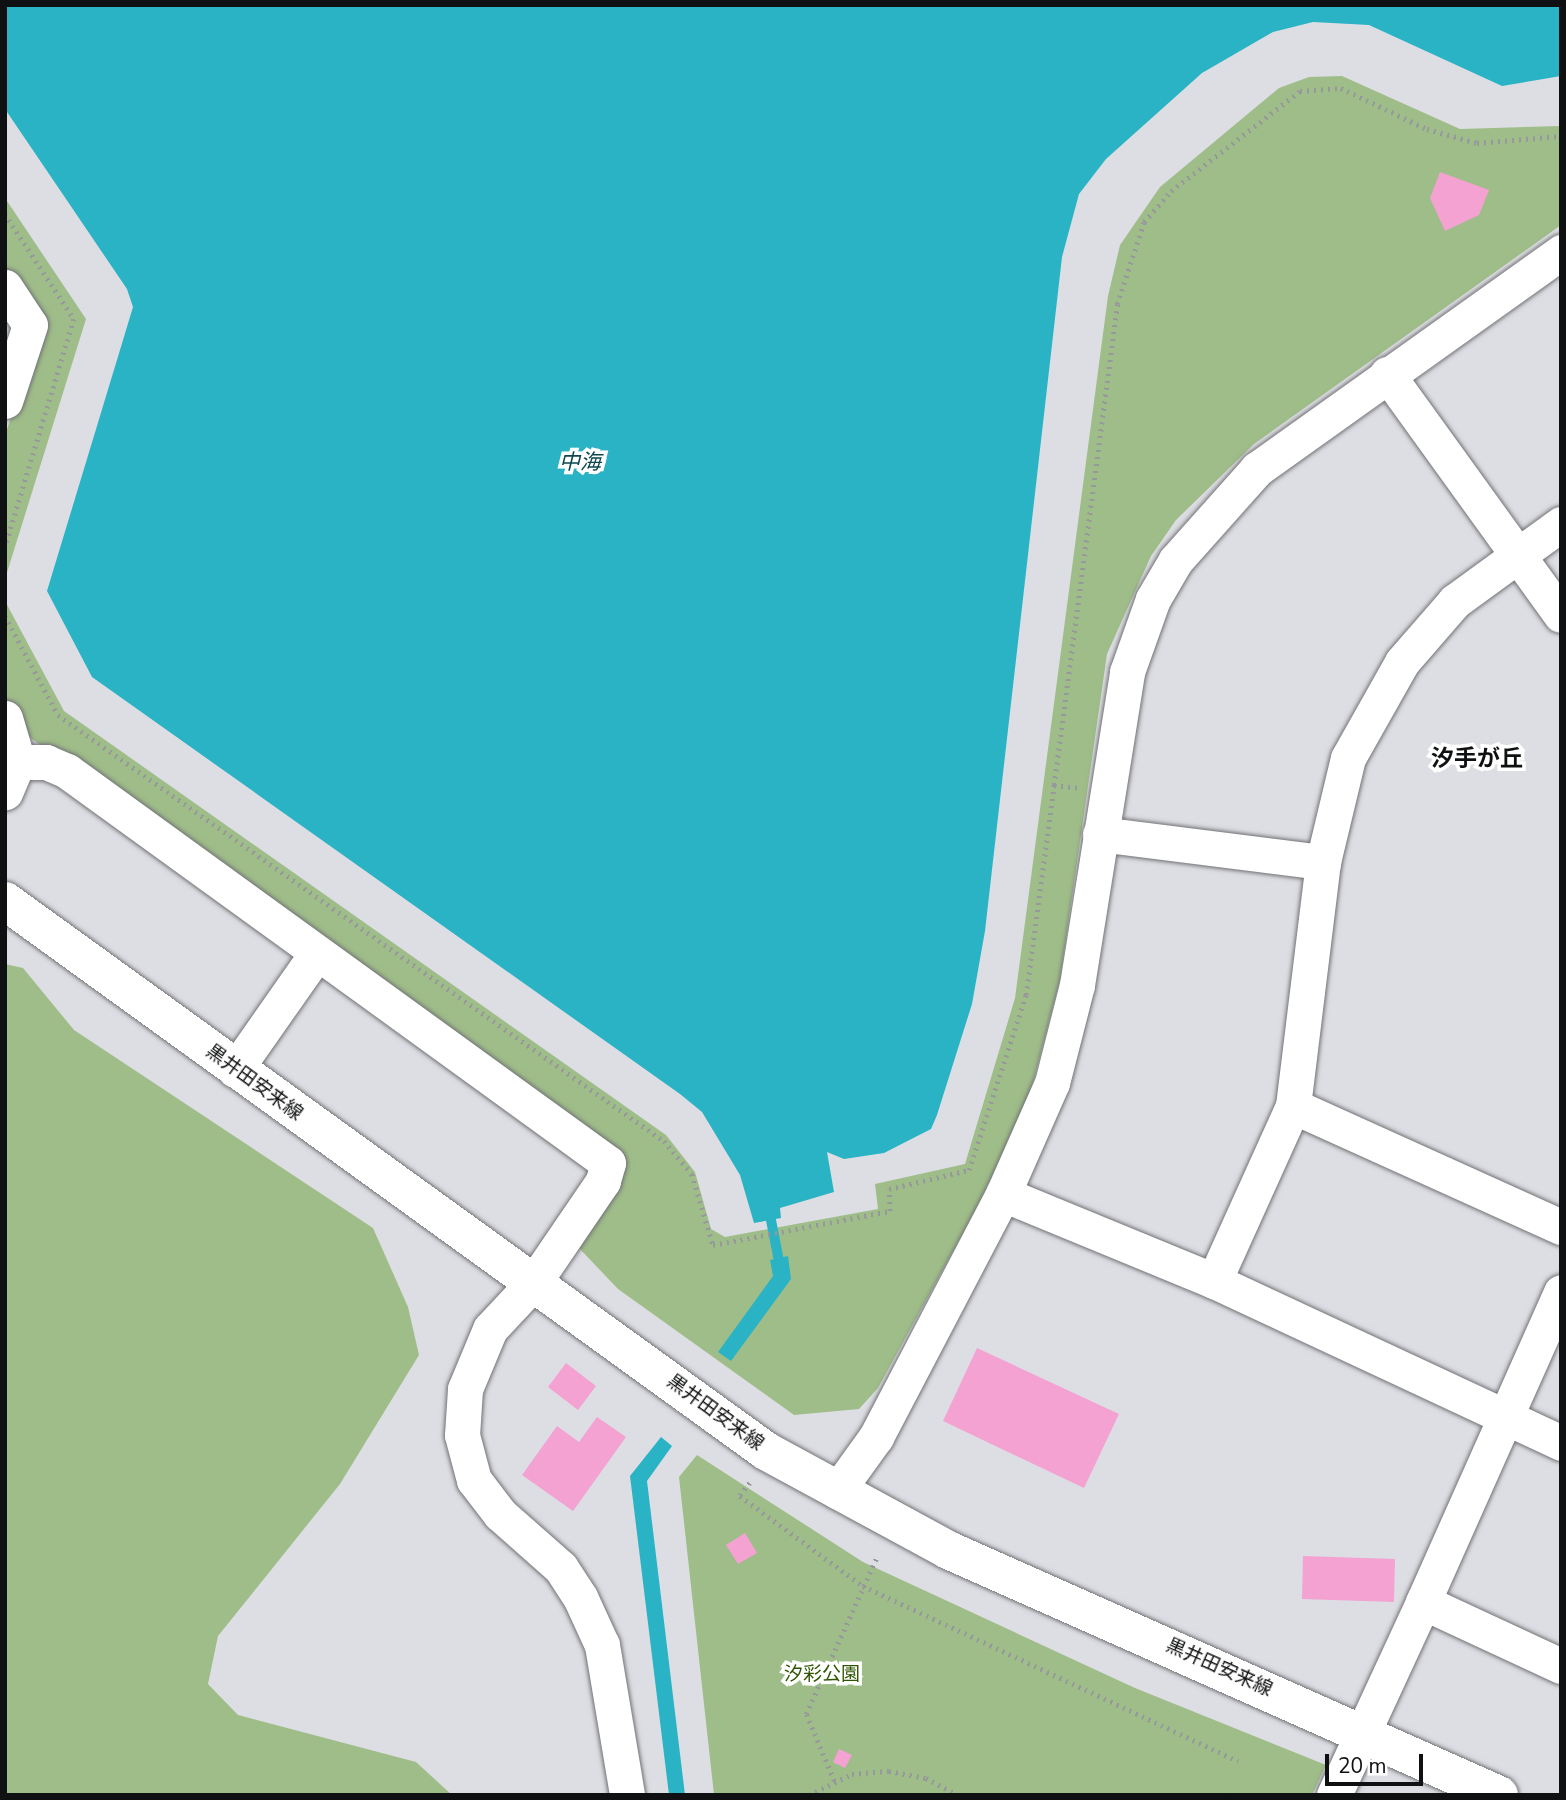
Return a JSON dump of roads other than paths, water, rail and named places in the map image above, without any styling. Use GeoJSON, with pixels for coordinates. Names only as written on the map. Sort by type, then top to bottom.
{"type":"FeatureCollection","features":[{"type":"Feature","properties":{"kind":"main road","name":"黒井田安来線"},"geometry":{"type":"LineString","coordinates":[[5,901],[235,1070],[766,1451],[948,1550],[1363,1731],[1499,1795]]}},
{"type":"Feature","properties":{"kind":"street"},"geometry":{"type":"LineString","coordinates":[[837,1491],[876,1437],[1003,1194],[1065,1039],[1126,672],[1153,599],[1176,560],[1257,469],[1561,252]]}},
{"type":"Feature","properties":{"kind":"street"},"geometry":{"type":"LineString","coordinates":[[5,287],[30,325],[5,401]]}},
{"type":"Feature","properties":{"kind":"street"},"geometry":{"type":"LineString","coordinates":[[1387,374],[1561,615]]}},
{"type":"Feature","properties":{"kind":"street"},"geometry":{"type":"LineString","coordinates":[[1214,1281],[1293,1106],[1323,863],[1337,791],[1370,711],[1455,601],[1561,524]]}},
{"type":"Feature","properties":{"kind":"street"},"geometry":{"type":"LineString","coordinates":[[5,718],[12,777],[66,771],[608,1163],[603,1181],[534,1282],[490,1329],[465,1389],[462,1435],[474,1480],[500,1514],[561,1568],[580,1597],[601,1645],[627,1795]]}},
{"type":"Feature","properties":{"kind":"street"},"geometry":{"type":"LineString","coordinates":[[1100,834],[1323,863]]}},
{"type":"Feature","properties":{"kind":"street"},"geometry":{"type":"LineString","coordinates":[[235,1070],[317,953]]}},
{"type":"Feature","properties":{"kind":"street"},"geometry":{"type":"LineString","coordinates":[[1293,1106],[1561,1227]]}},
{"type":"Feature","properties":{"kind":"street"},"geometry":{"type":"LineString","coordinates":[[1003,1194],[1214,1281],[1561,1443]]}},
{"type":"Feature","properties":{"kind":"street"},"geometry":{"type":"LineString","coordinates":[[1334,1795],[1561,1292]]}},
{"type":"Feature","properties":{"kind":"street"},"geometry":{"type":"LineString","coordinates":[[1423,1602],[1561,1667]]}},
{"type":"Feature","properties":{"kind":"water","name":"中海"},"geometry":{"type":"Polygon","coordinates":[[[5,5],[1561,5],[1561,76],[1502,86],[1369,25],[1313,22],[1273,32],[1202,73],[1106,159],[1079,194],[1062,257],[985,931],[972,1004],[937,1115],[931,1129],[884,1153],[844,1159],[827,1152],[834,1192],[780,1208],[781,1218],[754,1223],[740,1175],[702,1112],[92,677],[47,591],[133,307],[127,289],[5,109],[5,5]]]}},
{"type":"Feature","properties":{"kind":"water"},"geometry":{"type":"Polygon","coordinates":[[[788,1256],[791,1279],[731,1361],[718,1352],[773,1276],[770,1260],[788,1256]]]}},
{"type":"Feature","properties":{"kind":"water"},"geometry":{"type":"Polygon","coordinates":[[[661,1437],[672,1446],[647,1481],[685,1795],[669,1795],[630,1476],[661,1437]]]}},
{"type":"Feature","properties":{"kind":"waterway"},"geometry":{"type":"LineString","coordinates":[[769,1210],[781,1271]]}},
{"type":"Feature","properties":{"kind":"district","name":"汐手が丘"},"geometry":{"type":"Point","coordinates":[1477,759]}},
{"type":"Feature","properties":{"kind":"park label","name":"汐彩公園"},"geometry":{"type":"Point","coordinates":[822,1675]}}]}
